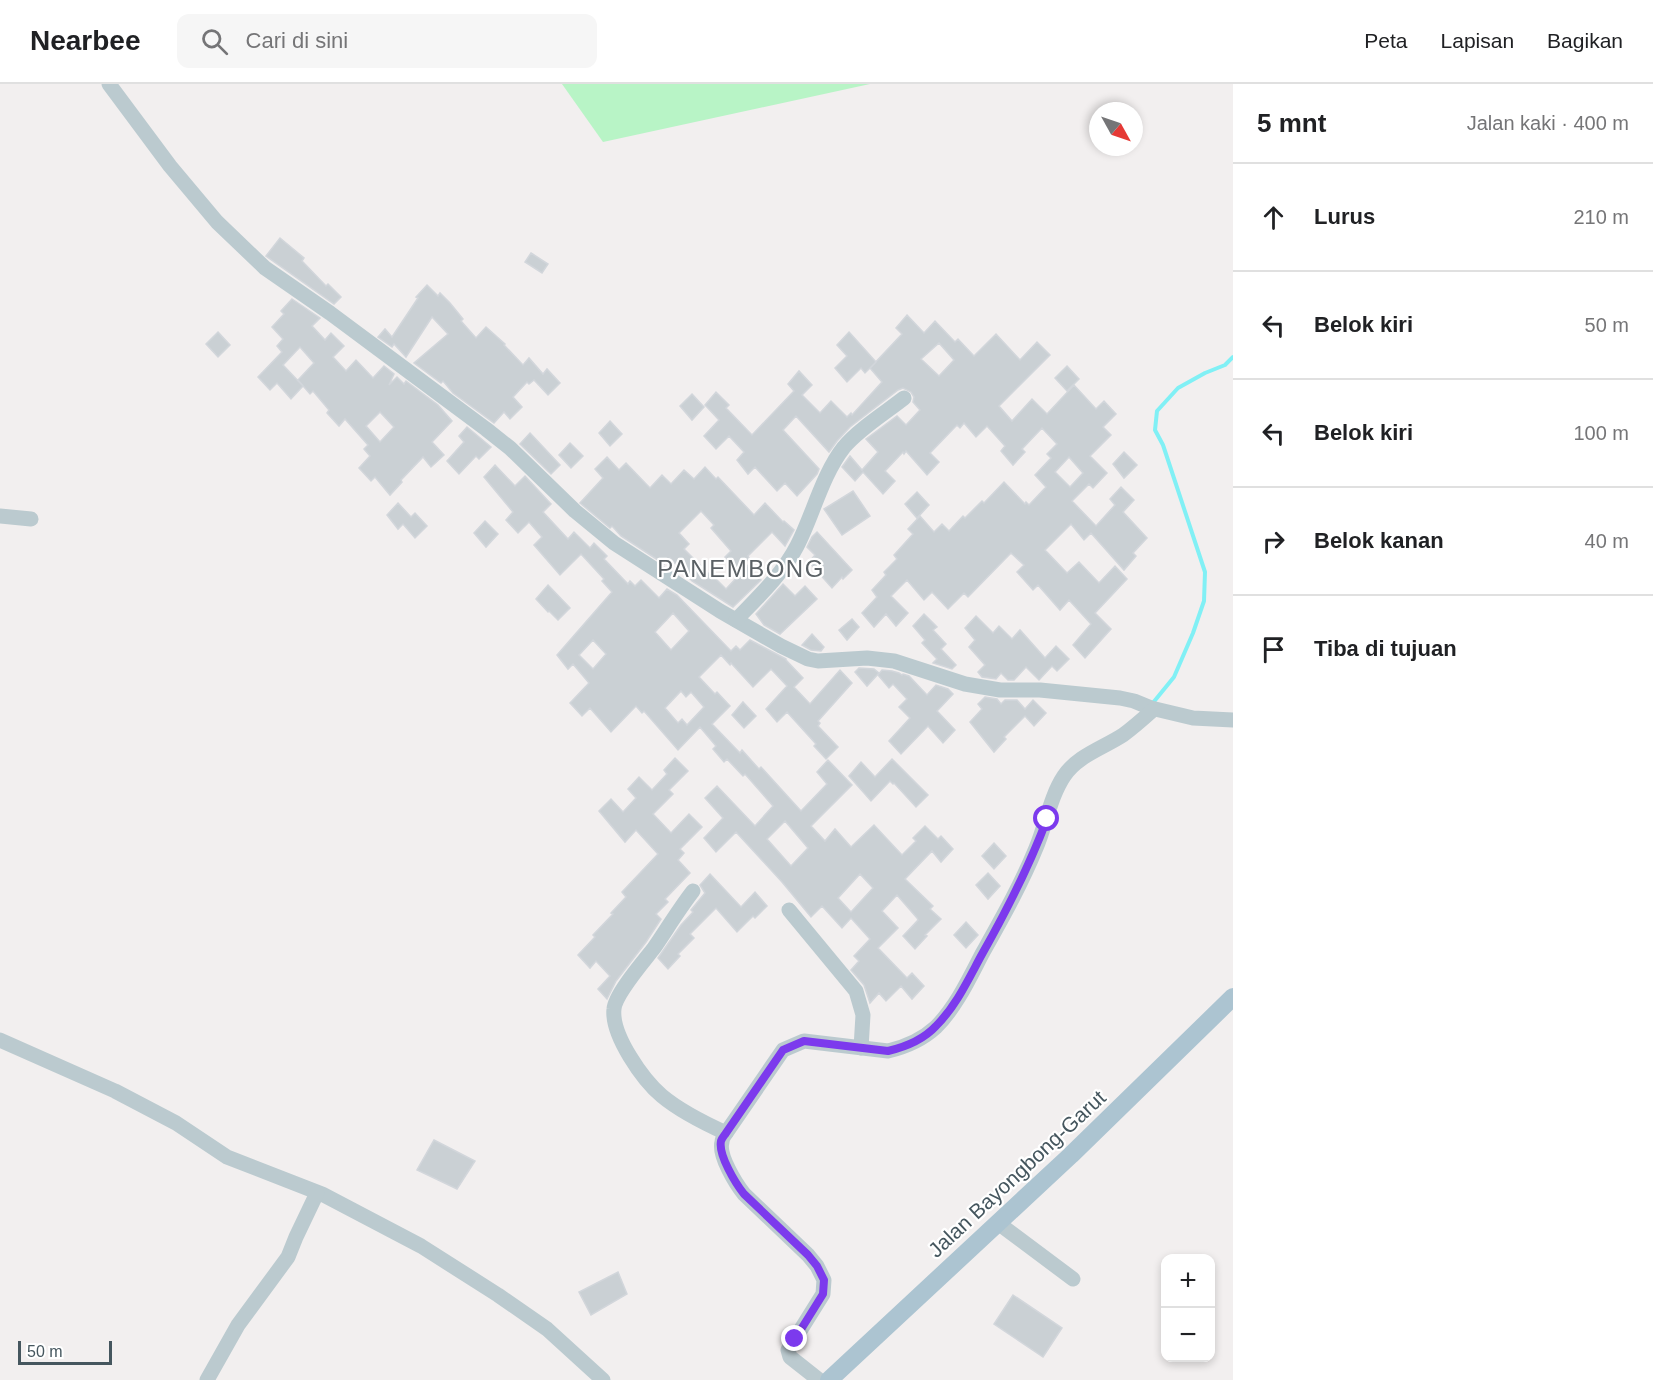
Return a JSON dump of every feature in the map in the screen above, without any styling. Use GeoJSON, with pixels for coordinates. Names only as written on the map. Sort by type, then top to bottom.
{"type":"FeatureCollection","features":[{"type":"Feature","properties":{"kind":"main road","name":"Jalan Bayongbong-Garut"},"geometry":{"type":"LineString","coordinates":[[839,1377],[1233,997]]}},
{"type":"Feature","properties":{"kind":"street"},"geometry":{"type":"LineString","coordinates":[[109,84],[170,166],[217,222],[265,268],[330,313],[486,429],[510,448],[575,511],[608,538],[639,560],[781,646],[808,659],[818,661],[876,659],[894,661],[965,684],[1000,690],[1040,690],[1134,700],[1152,708],[1193,718],[1233,720]]}},
{"type":"Feature","properties":{"kind":"street"},"geometry":{"type":"LineString","coordinates":[[736,620],[782,571],[789,560],[824,483],[842,450],[850,440],[904,398]]}},
{"type":"Feature","properties":{"kind":"street"},"geometry":{"type":"LineString","coordinates":[[0,516],[31,519]]}},
{"type":"Feature","properties":{"kind":"street"},"geometry":{"type":"LineString","coordinates":[[819,1380],[790,1357],[788,1350],[823,1294],[824,1280],[808,1255],[736,1184],[721,1149],[720,1130],[783,1050],[804,1041],[888,1051],[925,1036],[937,1026],[957,1000],[1026,871],[1062,778],[1080,759],[1123,734],[1152,708]]}},
{"type":"Feature","properties":{"kind":"street"},"geometry":{"type":"LineString","coordinates":[[693,891],[627,984],[613,1011],[617,1031],[633,1062],[661,1095],[689,1114],[720,1130]]}},
{"type":"Feature","properties":{"kind":"street"},"geometry":{"type":"LineString","coordinates":[[789,910],[856,991],[863,1015],[861,1047]]}},
{"type":"Feature","properties":{"kind":"street"},"geometry":{"type":"LineString","coordinates":[[0,1040],[115,1091],[176,1124],[227,1157],[317,1193],[421,1246],[547,1329],[603,1380]]}},
{"type":"Feature","properties":{"kind":"street"},"geometry":{"type":"LineString","coordinates":[[207,1380],[238,1325],[288,1257],[317,1193]]}},
{"type":"Feature","properties":{"kind":"street"},"geometry":{"type":"LineString","coordinates":[[998,1223],[1073,1279]]}},
{"type":"Feature","properties":{"kind":"green space"},"geometry":{"type":"Polygon","coordinates":[[[562,84],[870,84],[603,142],[562,84]]]}},
{"type":"Feature","properties":{"kind":"building"},"geometry":{"type":"Polygon","coordinates":[[[280,238],[304,258],[302,261],[326,286],[328,284],[341,297],[334,304],[266,256],[280,238]]]}},
{"type":"Feature","properties":{"kind":"building"},"geometry":{"type":"Polygon","coordinates":[[[531,253],[548,264],[542,273],[525,262],[531,253]]]}},
{"type":"Feature","properties":{"kind":"building"},"geometry":{"type":"Polygon","coordinates":[[[427,285],[438,296],[440,293],[450,303],[463,319],[461,321],[476,338],[486,327],[523,365],[529,358],[543,374],[547,369],[560,383],[548,395],[534,380],[529,384],[527,382],[513,397],[522,407],[510,419],[504,412],[494,423],[453,393],[443,381],[441,383],[414,363],[448,334],[432,317],[406,357],[394,344],[392,347],[378,337],[385,329],[392,337],[418,298],[416,297],[427,285]]]}},
{"type":"Feature","properties":{"kind":"building"},"geometry":{"type":"Polygon","coordinates":[[[292,299],[320,318],[312,326],[325,340],[331,333],[344,346],[333,357],[346,371],[356,360],[373,378],[384,366],[394,374],[389,385],[397,377],[404,384],[406,381],[438,405],[452,421],[432,442],[444,455],[431,467],[423,457],[390,495],[375,477],[371,481],[359,468],[370,456],[364,449],[368,445],[345,419],[339,426],[327,413],[329,410],[313,391],[310,394],[298,380],[314,363],[300,347],[283,365],[303,386],[291,399],[277,383],[270,390],[258,377],[282,352],[277,346],[283,339],[272,327],[284,314],[281,311],[292,299]],[[380,412],[366,426],[380,442],[394,427],[380,412]]]}},
{"type":"Feature","properties":{"kind":"building"},"geometry":{"type":"Polygon","coordinates":[[[907,315],[924,333],[935,321],[955,342],[958,339],[974,356],[996,334],[1020,360],[1037,342],[1050,355],[999,406],[1012,421],[1032,399],[1047,414],[1074,385],[1096,409],[1104,401],[1116,414],[1103,427],[1111,435],[1090,456],[1107,473],[1093,488],[1089,484],[1072,501],[1096,526],[1115,505],[1110,499],[1121,487],[1134,500],[1123,512],[1147,538],[1133,553],[1136,556],[1124,570],[1091,533],[1084,540],[1071,524],[1045,550],[1067,573],[1079,562],[1099,583],[1115,566],[1127,579],[1095,613],[1111,629],[1085,658],[1073,645],[1091,624],[1069,600],[1060,610],[1038,585],[1033,590],[1017,572],[1024,565],[1011,553],[968,597],[964,593],[948,609],[932,592],[924,600],[907,580],[891,596],[908,613],[896,626],[886,614],[874,627],[862,613],[877,597],[872,590],[886,575],[884,572],[897,559],[894,555],[913,534],[908,529],[920,516],[934,532],[942,524],[949,531],[963,516],[965,518],[982,501],[984,503],[1004,482],[1025,504],[1026,502],[1029,505],[1046,487],[1035,475],[1051,458],[1047,454],[1057,444],[1042,428],[1022,449],[1025,452],[1013,465],[1001,451],[1005,446],[987,426],[976,437],[964,423],[960,428],[957,425],[930,453],[939,462],[927,475],[906,451],[904,454],[903,452],[885,471],[895,481],[883,494],[863,472],[855,481],[842,467],[850,456],[862,470],[878,452],[866,439],[897,416],[906,425],[920,410],[913,402],[914,397],[911,392],[903,388],[850,427],[829,452],[796,416],[783,430],[819,469],[797,496],[785,483],[777,491],[755,467],[748,474],[737,460],[744,452],[729,436],[716,449],[704,436],[719,420],[705,405],[716,392],[729,405],[726,408],[752,435],[794,391],[788,384],[799,371],[812,385],[802,395],[820,413],[831,401],[847,417],[851,413],[852,415],[882,382],[870,368],[902,334],[896,328],[907,315]],[[939,343],[921,359],[939,376],[954,360],[939,343]],[[1069,457],[1055,472],[1070,487],[1083,473],[1069,457]]]}},
{"type":"Feature","properties":{"kind":"building"},"geometry":{"type":"Polygon","coordinates":[[[218,332],[230,345],[218,357],[206,344],[218,332]]]}},
{"type":"Feature","properties":{"kind":"building"},"geometry":{"type":"Polygon","coordinates":[[[849,332],[876,362],[865,373],[861,368],[847,382],[835,368],[847,356],[837,345],[849,332]]]}},
{"type":"Feature","properties":{"kind":"building"},"geometry":{"type":"Polygon","coordinates":[[[1067,366],[1079,379],[1067,391],[1055,378],[1067,366]]]}},
{"type":"Feature","properties":{"kind":"building"},"geometry":{"type":"Polygon","coordinates":[[[692,394],[704,407],[692,420],[680,406],[692,394]]]}},
{"type":"Feature","properties":{"kind":"building"},"geometry":{"type":"Polygon","coordinates":[[[610,421],[622,434],[610,446],[599,433],[610,421]]]}},
{"type":"Feature","properties":{"kind":"building"},"geometry":{"type":"Polygon","coordinates":[[[467,427],[491,447],[479,459],[476,456],[459,474],[447,461],[464,442],[459,436],[467,427]]]}},
{"type":"Feature","properties":{"kind":"building"},"geometry":{"type":"Polygon","coordinates":[[[530,433],[560,465],[551,474],[520,444],[530,433]]]}},
{"type":"Feature","properties":{"kind":"building"},"geometry":{"type":"Polygon","coordinates":[[[570,443],[583,456],[571,468],[559,455],[570,443]]]}},
{"type":"Feature","properties":{"kind":"building"},"geometry":{"type":"Polygon","coordinates":[[[1124,452],[1137,465],[1124,478],[1113,464],[1124,452]]]}},
{"type":"Feature","properties":{"kind":"building"},"geometry":{"type":"Polygon","coordinates":[[[607,457],[619,470],[626,463],[650,488],[662,475],[671,484],[684,470],[694,479],[705,467],[716,479],[718,477],[754,515],[765,503],[794,530],[785,546],[772,532],[748,556],[745,563],[761,580],[733,607],[692,581],[670,558],[664,564],[621,536],[612,526],[610,528],[580,503],[603,478],[595,469],[607,457]],[[701,511],[679,533],[689,544],[684,549],[726,589],[740,574],[725,557],[731,551],[711,528],[714,525],[701,511]]]}},
{"type":"Feature","properties":{"kind":"building"},"geometry":{"type":"Polygon","coordinates":[[[495,465],[515,486],[525,476],[551,504],[543,512],[568,539],[574,532],[590,548],[594,543],[607,556],[604,559],[628,584],[630,581],[635,586],[641,580],[659,598],[667,589],[677,595],[731,651],[736,646],[740,650],[750,640],[786,659],[803,678],[794,687],[810,704],[840,670],[852,683],[818,721],[820,723],[818,726],[838,747],[826,759],[814,746],[816,744],[787,712],[777,722],[766,709],[787,686],[771,669],[753,687],[721,655],[699,677],[730,706],[712,724],[740,753],[742,750],[759,769],[761,767],[801,811],[827,784],[817,772],[828,760],[852,785],[811,826],[825,841],[835,829],[851,847],[874,825],[902,855],[916,841],[913,838],[925,826],[938,839],[941,836],[953,849],[941,862],[932,851],[905,879],[933,906],[930,909],[941,919],[915,949],[903,936],[918,920],[897,895],[882,911],[898,928],[878,948],[907,978],[912,973],[924,986],[912,999],[901,986],[886,1001],[879,993],[870,1003],[864,985],[851,970],[859,961],[854,956],[870,939],[851,918],[842,928],[822,906],[811,917],[736,832],[716,852],[704,838],[723,818],[705,798],[717,786],[755,826],[773,806],[745,774],[743,776],[727,759],[724,762],[713,749],[716,746],[700,727],[678,750],[644,711],[642,713],[636,706],[611,732],[590,708],[582,716],[570,703],[589,683],[573,664],[568,669],[557,655],[612,592],[602,581],[604,579],[581,554],[560,575],[534,545],[542,537],[529,522],[518,533],[506,520],[513,512],[484,477],[495,465]],[[673,613],[655,632],[671,650],[689,631],[673,613]],[[593,640],[579,655],[593,669],[606,654],[593,640]],[[681,691],[665,708],[678,723],[682,719],[687,725],[704,707],[691,692],[686,697],[681,691]],[[785,821],[767,839],[791,866],[808,848],[785,821]],[[860,874],[838,898],[851,912],[873,888],[860,874]]]}},
{"type":"Feature","properties":{"kind":"building"},"geometry":{"type":"Polygon","coordinates":[[[853,491],[870,516],[842,535],[824,509],[853,491]]]}},
{"type":"Feature","properties":{"kind":"building"},"geometry":{"type":"Polygon","coordinates":[[[917,492],[929,505],[917,518],[905,504],[917,492]]]}},
{"type":"Feature","properties":{"kind":"building"},"geometry":{"type":"Polygon","coordinates":[[[398,503],[411,517],[415,513],[427,526],[415,538],[403,524],[398,529],[387,515],[398,503]]]}},
{"type":"Feature","properties":{"kind":"building"},"geometry":{"type":"Polygon","coordinates":[[[485,521],[498,534],[486,547],[474,533],[485,521]]]}},
{"type":"Feature","properties":{"kind":"building"},"geometry":{"type":"Polygon","coordinates":[[[817,532],[852,570],[832,588],[809,562],[815,555],[807,547],[817,532]]]}},
{"type":"Feature","properties":{"kind":"building"},"geometry":{"type":"Polygon","coordinates":[[[783,584],[795,596],[805,586],[817,599],[780,634],[764,625],[756,614],[783,584]]]}},
{"type":"Feature","properties":{"kind":"building"},"geometry":{"type":"Polygon","coordinates":[[[548,585],[570,608],[558,620],[536,599],[548,585]]]}},
{"type":"Feature","properties":{"kind":"building"},"geometry":{"type":"Polygon","coordinates":[[[924,614],[937,627],[933,630],[946,644],[941,649],[956,665],[952,669],[933,663],[937,659],[922,643],[925,640],[913,626],[924,614]]]}},
{"type":"Feature","properties":{"kind":"building"},"geometry":{"type":"Polygon","coordinates":[[[976,616],[993,633],[999,626],[1012,639],[1020,630],[1045,658],[1056,646],[1069,659],[1057,671],[1052,666],[1039,680],[1026,667],[1014,680],[1008,680],[1001,673],[996,679],[982,677],[978,672],[985,665],[969,647],[975,640],[965,628],[976,616]]]}},
{"type":"Feature","properties":{"kind":"building"},"geometry":{"type":"Polygon","coordinates":[[[852,619],[859,627],[847,640],[839,630],[852,619]]]}},
{"type":"Feature","properties":{"kind":"building"},"geometry":{"type":"Polygon","coordinates":[[[812,634],[824,647],[821,651],[811,650],[802,645],[812,634]]]}},
{"type":"Feature","properties":{"kind":"building"},"geometry":{"type":"Polygon","coordinates":[[[859,668],[874,669],[879,673],[867,686],[855,672],[859,668]]]}},
{"type":"Feature","properties":{"kind":"building"},"geometry":{"type":"Polygon","coordinates":[[[882,670],[909,676],[927,695],[936,685],[948,689],[953,694],[937,711],[955,730],[943,743],[928,726],[901,754],[889,741],[910,718],[899,707],[907,699],[893,684],[889,688],[878,675],[882,670]]]}},
{"type":"Feature","properties":{"kind":"building"},"geometry":{"type":"Polygon","coordinates":[[[985,697],[997,699],[1001,704],[1005,700],[1017,700],[1025,709],[1033,700],[1046,713],[1034,726],[1025,716],[1004,737],[1006,739],[994,752],[970,722],[982,709],[978,704],[985,697]]]}},
{"type":"Feature","properties":{"kind":"building"},"geometry":{"type":"Polygon","coordinates":[[[743,702],[756,716],[744,728],[732,715],[743,702]]]}},
{"type":"Feature","properties":{"kind":"building"},"geometry":{"type":"Polygon","coordinates":[[[675,758],[688,771],[669,790],[673,794],[653,814],[671,833],[689,814],[702,827],[680,849],[684,853],[678,860],[690,873],[665,899],[668,902],[656,914],[661,919],[616,981],[607,999],[598,989],[610,976],[596,961],[590,968],[578,955],[626,897],[622,892],[658,854],[636,830],[625,842],[599,811],[611,799],[623,812],[636,798],[628,789],[639,777],[652,790],[667,774],[664,770],[675,758]]]}},
{"type":"Feature","properties":{"kind":"building"},"geometry":{"type":"Polygon","coordinates":[[[892,759],[928,795],[916,807],[890,781],[871,801],[849,776],[861,762],[875,777],[892,759]]]}},
{"type":"Feature","properties":{"kind":"building"},"geometry":{"type":"Polygon","coordinates":[[[994,843],[1006,856],[994,869],[982,856],[994,843]]]}},
{"type":"Feature","properties":{"kind":"building"},"geometry":{"type":"Polygon","coordinates":[[[988,873],[1000,886],[988,899],[976,885],[988,873]]]}},
{"type":"Feature","properties":{"kind":"building"},"geometry":{"type":"Polygon","coordinates":[[[710,874],[741,907],[755,892],[767,906],[737,932],[716,908],[690,934],[694,938],[678,954],[680,956],[668,969],[658,958],[705,893],[700,885],[710,874]]]}},
{"type":"Feature","properties":{"kind":"building"},"geometry":{"type":"Polygon","coordinates":[[[966,922],[978,935],[966,948],[954,935],[966,922]]]}},
{"type":"Feature","properties":{"kind":"building"},"geometry":{"type":"Polygon","coordinates":[[[434,1140],[475,1161],[457,1189],[417,1170],[434,1140]]]}},
{"type":"Feature","properties":{"kind":"building"},"geometry":{"type":"Polygon","coordinates":[[[618,1272],[627,1294],[591,1315],[579,1292],[618,1272]]]}},
{"type":"Feature","properties":{"kind":"building"},"geometry":{"type":"Polygon","coordinates":[[[1013,1295],[1062,1328],[1043,1357],[994,1324],[1013,1295]]]}},
{"type":"Feature","properties":{"kind":"waterway"},"geometry":{"type":"LineString","coordinates":[[1152,704],[1174,677],[1193,633],[1204,601],[1205,572],[1163,445],[1155,430],[1157,411],[1178,388],[1225,365],[1233,357]]}},
{"type":"Feature","properties":{"kind":"district","name":"PANEMBONG"},"geometry":{"type":"Point","coordinates":[741,569]}},
{"type":"Feature","properties":{"kind":"route"},"geometry":{"type":"LineString","coordinates":[[795,1339],[823,1294],[824,1280],[808,1255],[736,1184],[721,1149],[722,1141],[783,1050],[804,1041],[888,1051],[925,1036],[937,1026],[957,1000],[992,937],[1026,871],[1047,819]]}}]}
